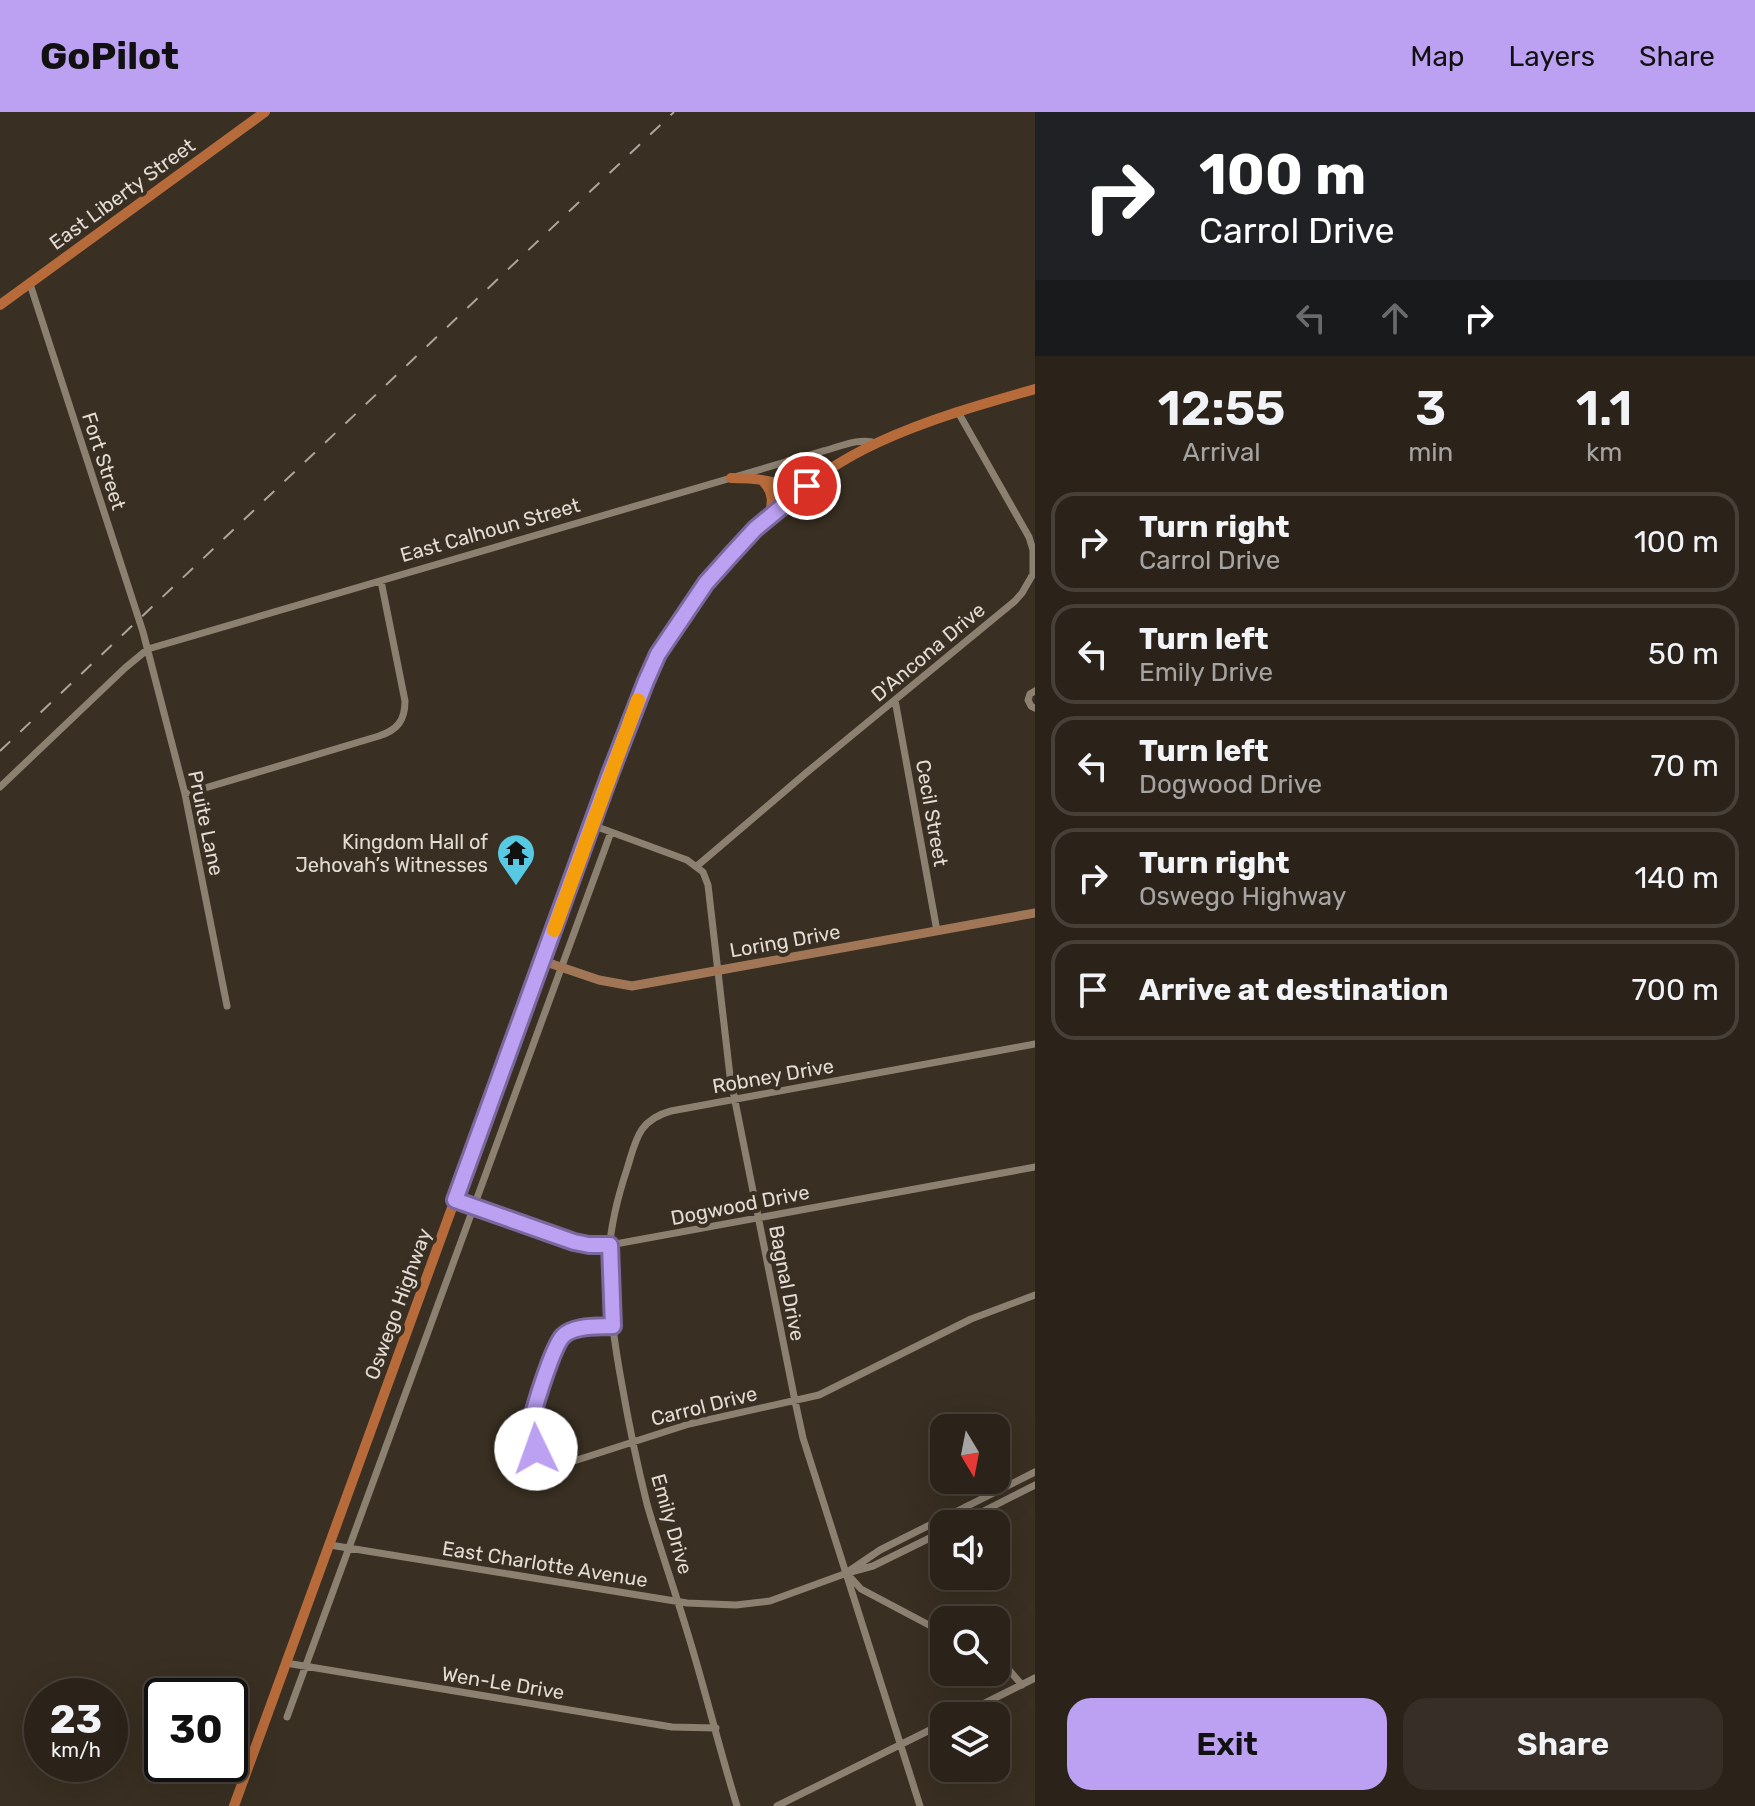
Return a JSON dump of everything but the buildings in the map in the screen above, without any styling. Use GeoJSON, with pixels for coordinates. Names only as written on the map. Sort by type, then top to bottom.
{"type":"FeatureCollection","features":[{"type":"Feature","properties":{"kind":"main road","name":"East Liberty Street"},"geometry":{"type":"LineString","coordinates":[[0,305],[265,112]]}},
{"type":"Feature","properties":{"kind":"main road","name":"East Calhoun Street"},"geometry":{"type":"LineString","coordinates":[[876,443],[929,421],[1035,389]]}},
{"type":"Feature","properties":{"kind":"main road","name":"Oswego Highway"},"geometry":{"type":"LineString","coordinates":[[234,1806],[592,825],[658,654],[706,583],[745,539],[802,489],[876,443]]}},
{"type":"Feature","properties":{"kind":"main road"},"geometry":{"type":"LineString","coordinates":[[731,478],[761,480],[802,489],[799,468],[789,462]]}},
{"type":"Feature","properties":{"kind":"main road"},"geometry":{"type":"LineString","coordinates":[[761,480],[772,492],[773,505],[769,517]]}},
{"type":"Feature","properties":{"kind":"street","name":"Fort Street"},"geometry":{"type":"LineString","coordinates":[[30,284],[148,649]]}},
{"type":"Feature","properties":{"kind":"street","name":"D'Ancona Drive"},"geometry":{"type":"LineString","coordinates":[[697,866],[1015,601],[1033,574],[1033,550],[1029,537],[958,412]]}},
{"type":"Feature","properties":{"kind":"street","name":"East Calhoun Street"},"geometry":{"type":"LineString","coordinates":[[0,787],[148,649],[861,441],[876,443]]}},
{"type":"Feature","properties":{"kind":"street"},"geometry":{"type":"LineString","coordinates":[[185,794],[379,736],[400,724],[405,701],[381,581]]}},
{"type":"Feature","properties":{"kind":"street","name":"Pruite Lane"},"geometry":{"type":"LineString","coordinates":[[148,649],[185,794],[227,1006]]}},
{"type":"Feature","properties":{"kind":"street"},"geometry":{"type":"LineString","coordinates":[[1035,691],[1028,700],[1035,708]]}},
{"type":"Feature","properties":{"kind":"street","name":"Cecil Street"},"geometry":{"type":"LineString","coordinates":[[895,700],[937,931]]}},
{"type":"Feature","properties":{"kind":"street"},"geometry":{"type":"LineString","coordinates":[[592,825],[697,866]]}},
{"type":"Feature","properties":{"kind":"street","name":"Oswego Highway"},"geometry":{"type":"LineString","coordinates":[[287,1717],[611,832]]}},
{"type":"Feature","properties":{"kind":"street","name":"Bagnal Drive"},"geometry":{"type":"LineString","coordinates":[[697,866],[706,878],[710,893],[734,1099],[803,1438],[920,1806]]}},
{"type":"Feature","properties":{"kind":"street","name":"Loring Drive"},"geometry":{"type":"LineString","coordinates":[[543,961],[599,980],[632,986],[1035,913]]}},
{"type":"Feature","properties":{"kind":"street","name":"Robney Drive"},"geometry":{"type":"LineString","coordinates":[[610,1245],[632,1152],[645,1125],[654,1116],[1035,1044]]}},
{"type":"Feature","properties":{"kind":"street","name":"Dogwood Drive"},"geometry":{"type":"LineString","coordinates":[[455,1200],[574,1242],[610,1245],[1035,1167]]}},
{"type":"Feature","properties":{"kind":"street","name":"Emily Drive"},"geometry":{"type":"LineString","coordinates":[[610,1245],[613,1326],[647,1503],[737,1806]]}},
{"type":"Feature","properties":{"kind":"street","name":"Carrol Drive"},"geometry":{"type":"LineString","coordinates":[[613,1326],[575,1330],[562,1338],[554,1352],[531,1423],[530,1436],[540,1454],[564,1462],[577,1460],[689,1424],[819,1395],[971,1319],[1035,1295]]}},
{"type":"Feature","properties":{"kind":"street","name":"East Charlotte Avenue"},"geometry":{"type":"LineString","coordinates":[[847,1573],[880,1550],[1035,1472]]}},
{"type":"Feature","properties":{"kind":"street"},"geometry":{"type":"LineString","coordinates":[[986,1510],[1035,1485]]}},
{"type":"Feature","properties":{"kind":"street","name":"East Charlotte Avenue"},"geometry":{"type":"LineString","coordinates":[[330,1545],[678,1601],[721,1605],[761,1602],[797,1592],[883,1562],[930,1538]]}},
{"type":"Feature","properties":{"kind":"street"},"geometry":{"type":"LineString","coordinates":[[847,1573],[861,1589],[930,1626]]}},
{"type":"Feature","properties":{"kind":"street","name":"Wen-Le Drive"},"geometry":{"type":"LineString","coordinates":[[286,1663],[672,1727],[716,1728]]}},
{"type":"Feature","properties":{"kind":"street"},"geometry":{"type":"LineString","coordinates":[[1010,1671],[1022,1685]]}},
{"type":"Feature","properties":{"kind":"street"},"geometry":{"type":"LineString","coordinates":[[987,1702],[1035,1678]]}},
{"type":"Feature","properties":{"kind":"street"},"geometry":{"type":"LineString","coordinates":[[777,1806],[930,1730]]}},
{"type":"Feature","properties":{"kind":"railway"},"geometry":{"type":"LineString","coordinates":[[0,751],[674,112]]}},
{"type":"Feature","properties":{"kind":"slow traffic"},"geometry":{"type":"LineString","coordinates":[[554,930],[638,700]]}},
{"type":"Feature","properties":{"kind":"place","name":"Kingdom Hall of Jehovah’s Witnesses"},"geometry":{"type":"Point","coordinates":[516,887]}},
{"type":"Feature","properties":{"kind":"route"},"geometry":{"type":"LineString","coordinates":[[536,1449],[530,1436],[531,1423],[554,1352],[562,1338],[575,1330],[613,1326],[610,1245],[574,1242],[455,1200],[610,774],[658,654],[706,583],[755,529],[807,486]]}}]}
